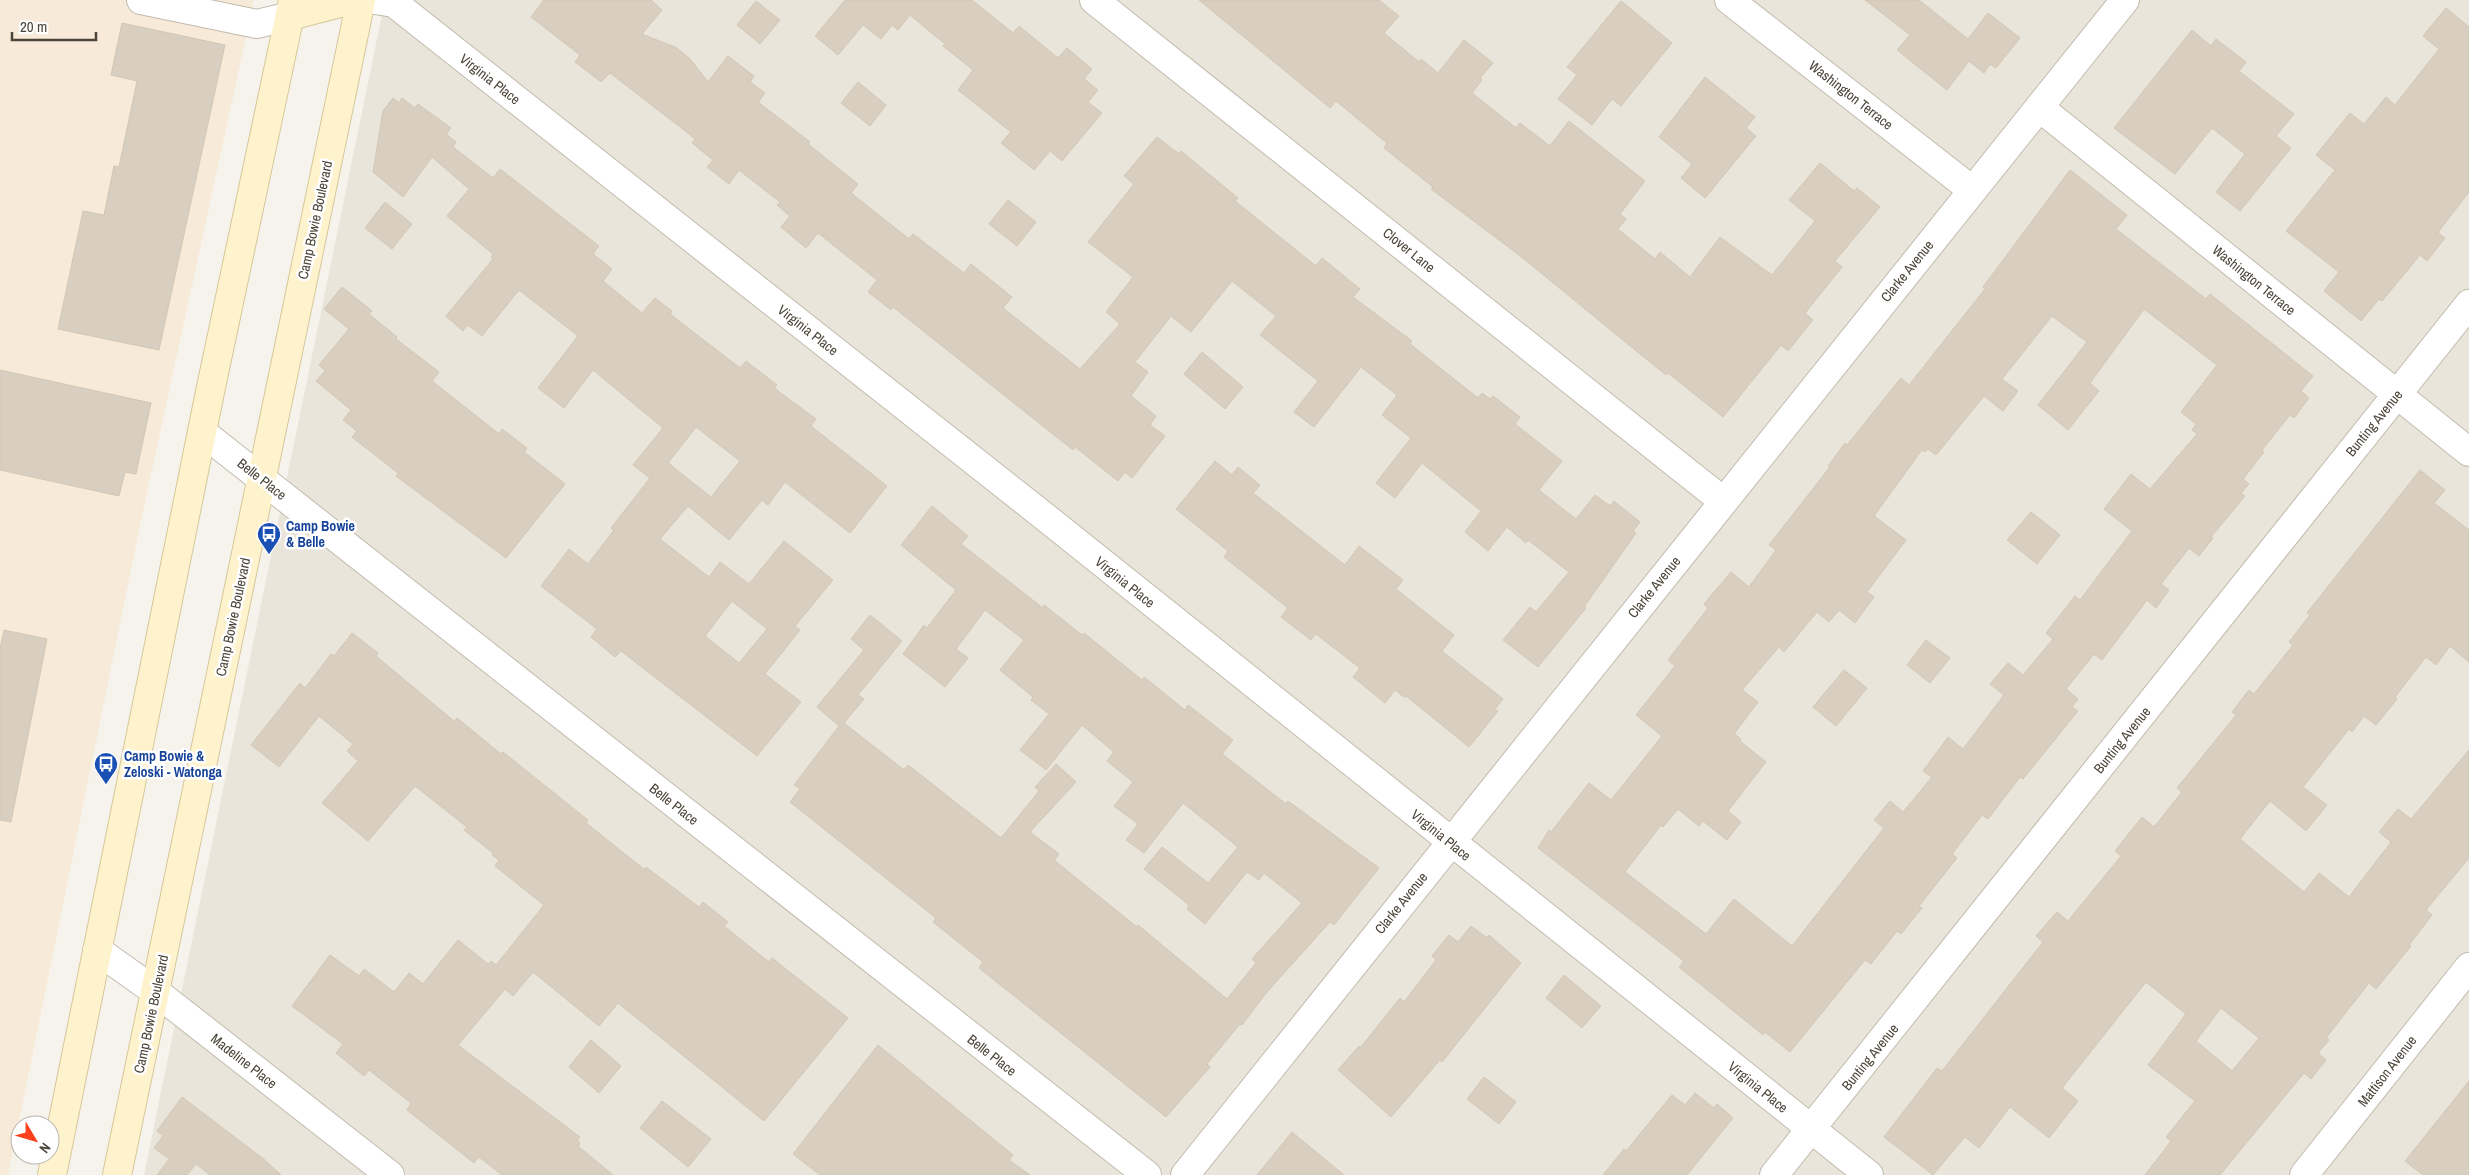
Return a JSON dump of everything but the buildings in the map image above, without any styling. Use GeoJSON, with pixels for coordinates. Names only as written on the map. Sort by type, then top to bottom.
{"type":"FeatureCollection","features":[{"type":"Feature","properties":{"kind":"main road"},"geometry":{"type":"LineString","coordinates":[[52,1175],[202,432],[291,8],[352,0]]}},
{"type":"Feature","properties":{"kind":"main road","name":"Camp Bowie Boulevard"},"geometry":{"type":"LineString","coordinates":[[117,1175],[361,0]]}},
{"type":"Feature","properties":{"kind":"street"},"geometry":{"type":"LineString","coordinates":[[141,0],[257,24],[291,8]]}},
{"type":"Feature","properties":{"kind":"street","name":"Virginia Place"},"geometry":{"type":"LineString","coordinates":[[376,0],[394,3],[402,9],[1043,515],[1869,1175]]}},
{"type":"Feature","properties":{"kind":"street","name":"Clover Lane"},"geometry":{"type":"LineString","coordinates":[[1094,0],[1723,501]]}},
{"type":"Feature","properties":{"kind":"street","name":"Washington Terrace"},"geometry":{"type":"LineString","coordinates":[[1729,0],[1972,190]]}},
{"type":"Feature","properties":{"kind":"street","name":"Clarke Avenue"},"geometry":{"type":"LineString","coordinates":[[1185,1175],[2125,0]]}},
{"type":"Feature","properties":{"kind":"street","name":"Washington Terrace"},"geometry":{"type":"LineString","coordinates":[[2040,108],[2469,452]]}},
{"type":"Feature","properties":{"kind":"street","name":"Bunting Avenue"},"geometry":{"type":"LineString","coordinates":[[1774,1175],[2469,304]]}},
{"type":"Feature","properties":{"kind":"street","name":"Belle Place"},"geometry":{"type":"LineString","coordinates":[[202,432],[1147,1175]]}},
{"type":"Feature","properties":{"kind":"street","name":"Madeline Place"},"geometry":{"type":"LineString","coordinates":[[97,950],[156,992],[390,1175]]}},
{"type":"Feature","properties":{"kind":"street","name":"Mattison Avenue"},"geometry":{"type":"LineString","coordinates":[[2304,1175],[2469,967]]}},
{"type":"Feature","properties":{"kind":"shaded area"},"geometry":{"type":"Polygon","coordinates":[[[0,0],[254,0],[140,525],[20,1115],[10,1115],[10,1165],[8,1175],[0,1175],[0,0]]]}},
{"type":"Feature","properties":{"kind":"shaded area"},"geometry":{"type":"Polygon","coordinates":[[[385,0],[2469,0],[2469,1175],[144,1175],[385,0]]]}},
{"type":"Feature","properties":{"kind":"place","name":"Camp Bowie & Belle"},"geometry":{"type":"Point","coordinates":[269,555]}},
{"type":"Feature","properties":{"kind":"place","name":"Camp Bowie & Zeloski - Watonga"},"geometry":{"type":"Point","coordinates":[106,785]}}]}
